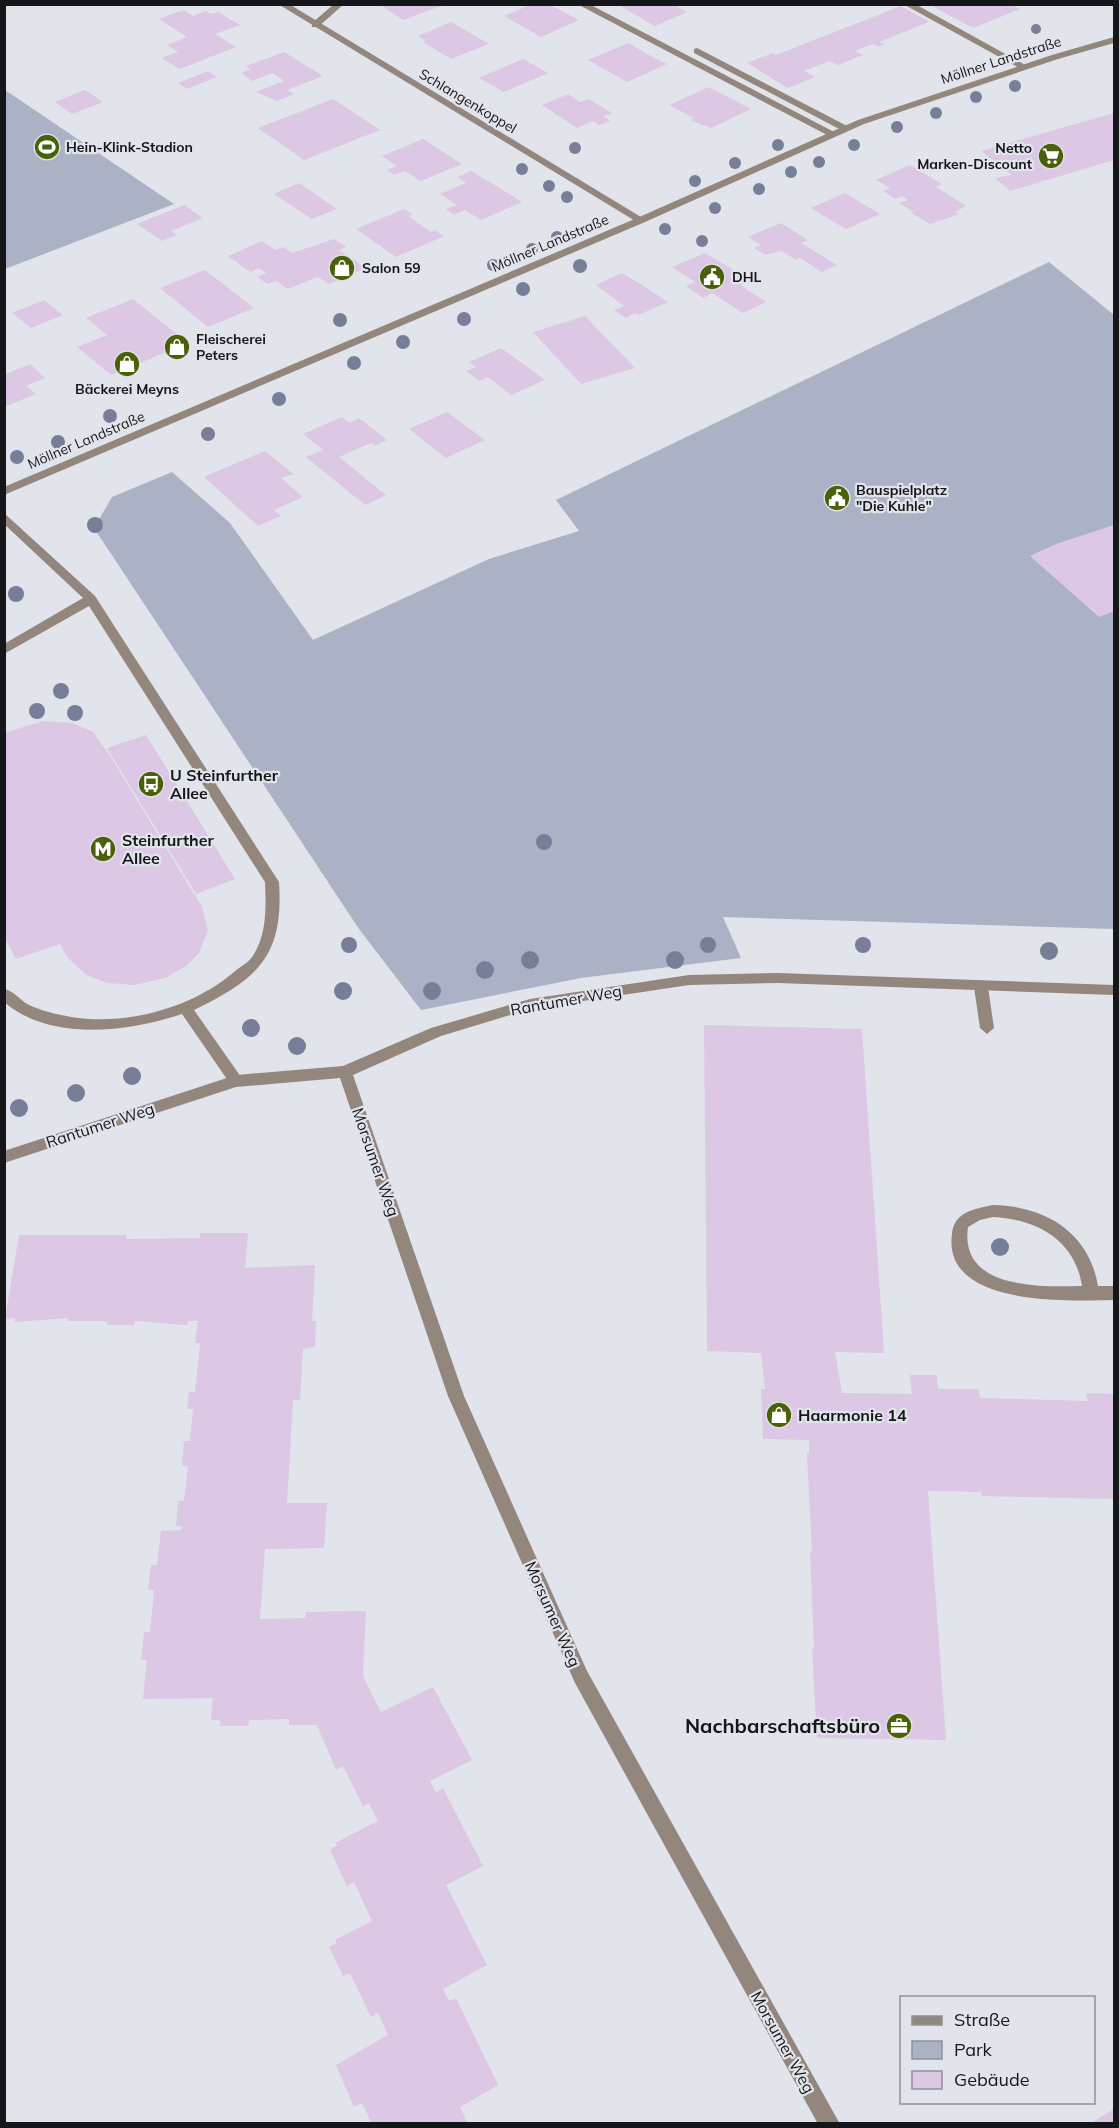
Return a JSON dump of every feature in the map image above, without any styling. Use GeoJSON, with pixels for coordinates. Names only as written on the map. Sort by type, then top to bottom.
{"type":"FeatureCollection","features":[{"type":"Feature","properties":{"kind":"street","name":"Schlangenkoppel"},"geometry":{"type":"LineString","coordinates":[[282,4],[641,220]]}},
{"type":"Feature","properties":{"kind":"street"},"geometry":{"type":"LineString","coordinates":[[315,25],[339,4]]}},
{"type":"Feature","properties":{"kind":"street"},"geometry":{"type":"LineString","coordinates":[[581,4],[833,134]]}},
{"type":"Feature","properties":{"kind":"street"},"geometry":{"type":"LineString","coordinates":[[907,4],[1024,67]]}},
{"type":"Feature","properties":{"kind":"street","name":"Möllner Landstraße"},"geometry":{"type":"LineString","coordinates":[[4,492],[641,220],[833,134],[1024,67],[1113,42]]}},
{"type":"Feature","properties":{"kind":"street"},"geometry":{"type":"LineString","coordinates":[[697,51],[846,129]]}},
{"type":"Feature","properties":{"kind":"street"},"geometry":{"type":"LineString","coordinates":[[4,517],[92,599],[273,882],[272,929],[259,959],[226,987],[186,1009],[140,1022],[64,1022],[22,1008],[4,994]]}},
{"type":"Feature","properties":{"kind":"street"},"geometry":{"type":"LineString","coordinates":[[4,650],[92,599]]}},
{"type":"Feature","properties":{"kind":"street","name":"Rantumer Weg"},"geometry":{"type":"LineString","coordinates":[[4,1157],[236,1081],[345,1072],[436,1032],[530,1004],[678,982],[778,978],[1114,990]]}},
{"type":"Feature","properties":{"kind":"street"},"geometry":{"type":"LineString","coordinates":[[981,987],[987,1028]]}},
{"type":"Feature","properties":{"kind":"street"},"geometry":{"type":"LineString","coordinates":[[186,1009],[236,1081]]}},
{"type":"Feature","properties":{"kind":"street","name":"Morsumer Weg"},"geometry":{"type":"LineString","coordinates":[[345,1072],[456,1396],[581,1677],[830,2124]]}},
{"type":"Feature","properties":{"kind":"street"},"geometry":{"type":"LineString","coordinates":[[1091,1293],[1084,1261],[1065,1238],[1038,1220],[1015,1213],[992,1210],[972,1215],[961,1224],[959,1248],[969,1267],[988,1281],[1009,1290],[1091,1293],[1114,1293]]}},
{"type":"Feature","properties":{"kind":"green space","name":"Hein-Klink-Stadion"},"geometry":{"type":"Polygon","coordinates":[[[5,90],[174,204],[5,269],[5,90]]]}},
{"type":"Feature","properties":{"kind":"green space"},"geometry":{"type":"Polygon","coordinates":[[[1049,262],[1114,315],[1114,929],[723,917],[741,958],[581,978],[421,1010],[359,929],[94,528],[112,497],[172,472],[230,523],[313,640],[489,559],[579,531],[556,500],[1049,262]]]}},
{"type":"Feature","properties":{"kind":"building"},"geometry":{"type":"Polygon","coordinates":[[[379,4],[439,4],[441,6],[403,20],[379,4]]]}},
{"type":"Feature","properties":{"kind":"building"},"geometry":{"type":"Polygon","coordinates":[[[617,4],[672,4],[687,12],[655,26],[617,4]]]}},
{"type":"Feature","properties":{"kind":"building"},"geometry":{"type":"Polygon","coordinates":[[[937,4],[1010,4],[1020,9],[973,28],[932,6],[937,4]]]}},
{"type":"Feature","properties":{"kind":"building"},"geometry":{"type":"Polygon","coordinates":[[[530,5],[550,5],[579,20],[541,37],[504,16],[530,5]]]}},
{"type":"Feature","properties":{"kind":"building"},"geometry":{"type":"Polygon","coordinates":[[[901,6],[929,22],[879,42],[885,44],[879,47],[873,44],[855,51],[863,55],[838,65],[829,61],[804,71],[815,77],[788,88],[747,63],[773,53],[776,55],[901,6]]]}},
{"type":"Feature","properties":{"kind":"building"},"geometry":{"type":"Polygon","coordinates":[[[183,10],[193,16],[206,11],[211,14],[218,12],[240,25],[215,34],[236,47],[180,69],[162,58],[178,52],[167,45],[187,37],[159,19],[183,10]]]}},
{"type":"Feature","properties":{"kind":"building"},"geometry":{"type":"Polygon","coordinates":[[[451,22],[489,44],[451,59],[423,42],[426,41],[418,36],[451,22]]]}},
{"type":"Feature","properties":{"kind":"building"},"geometry":{"type":"Polygon","coordinates":[[[628,43],[667,64],[627,82],[588,60],[628,43]]]}},
{"type":"Feature","properties":{"kind":"building"},"geometry":{"type":"Polygon","coordinates":[[[284,52],[323,76],[287,90],[294,94],[277,101],[256,92],[284,81],[273,73],[252,81],[241,73],[251,69],[246,66],[284,52]]]}},
{"type":"Feature","properties":{"kind":"building"},"geometry":{"type":"Polygon","coordinates":[[[523,59],[548,73],[504,92],[479,78],[523,59]]]}},
{"type":"Feature","properties":{"kind":"building"},"geometry":{"type":"Polygon","coordinates":[[[208,71],[217,77],[187,89],[178,83],[208,71]]]}},
{"type":"Feature","properties":{"kind":"building"},"geometry":{"type":"Polygon","coordinates":[[[709,87],[751,109],[711,128],[690,120],[694,118],[669,105],[709,87]]]}},
{"type":"Feature","properties":{"kind":"building"},"geometry":{"type":"Polygon","coordinates":[[[85,90],[103,102],[72,114],[55,102],[85,90]]]}},
{"type":"Feature","properties":{"kind":"building"},"geometry":{"type":"Polygon","coordinates":[[[568,94],[580,102],[588,99],[612,113],[604,116],[610,121],[599,125],[593,121],[577,128],[542,105],[568,94]]]}},
{"type":"Feature","properties":{"kind":"building"},"geometry":{"type":"Polygon","coordinates":[[[333,99],[380,130],[304,160],[258,128],[333,99]]]}},
{"type":"Feature","properties":{"kind":"building","name":"Netto Marken-Discount"},"geometry":{"type":"Polygon","coordinates":[[[1114,113],[1114,160],[1010,191],[995,178],[1012,175],[981,151],[1114,113]]]}},
{"type":"Feature","properties":{"kind":"building"},"geometry":{"type":"Polygon","coordinates":[[[423,139],[462,164],[421,181],[405,171],[394,175],[387,170],[397,166],[382,156],[423,139]]]}},
{"type":"Feature","properties":{"kind":"building"},"geometry":{"type":"Polygon","coordinates":[[[910,165],[942,184],[936,187],[966,206],[955,212],[959,214],[930,224],[911,213],[914,212],[899,203],[908,200],[902,196],[895,199],[883,191],[890,188],[876,180],[910,165]]]}},
{"type":"Feature","properties":{"kind":"building"},"geometry":{"type":"Polygon","coordinates":[[[471,171],[522,202],[481,220],[465,210],[454,215],[446,209],[457,205],[440,194],[466,183],[457,177],[471,171]]]}},
{"type":"Feature","properties":{"kind":"building"},"geometry":{"type":"Polygon","coordinates":[[[299,183],[337,209],[312,219],[274,194],[299,183]]]}},
{"type":"Feature","properties":{"kind":"building"},"geometry":{"type":"Polygon","coordinates":[[[845,193],[880,214],[846,229],[811,208],[845,193]]]}},
{"type":"Feature","properties":{"kind":"building"},"geometry":{"type":"Polygon","coordinates":[[[184,205],[203,218],[171,231],[176,235],[162,241],[137,224],[184,205]]]}},
{"type":"Feature","properties":{"kind":"building"},"geometry":{"type":"Polygon","coordinates":[[[404,209],[413,215],[408,216],[431,232],[435,230],[444,236],[396,257],[356,229],[404,209]]]}},
{"type":"Feature","properties":{"kind":"building"},"geometry":{"type":"Polygon","coordinates":[[[781,223],[808,240],[801,243],[837,265],[822,272],[800,258],[796,260],[782,251],[765,255],[754,248],[761,245],[748,237],[781,223]]]}},
{"type":"Feature","properties":{"kind":"building"},"geometry":{"type":"Polygon","coordinates":[[[334,239],[346,247],[339,250],[366,268],[329,284],[318,277],[288,289],[276,281],[268,284],[257,277],[266,273],[259,268],[250,272],[228,256],[262,241],[275,250],[283,247],[292,253],[334,239]]]}},
{"type":"Feature","properties":{"kind":"building"},"geometry":{"type":"Polygon","coordinates":[[[705,253],[751,280],[740,285],[766,302],[743,313],[712,293],[703,298],[686,286],[695,282],[672,267],[705,253]]]}},
{"type":"Feature","properties":{"kind":"building"},"geometry":{"type":"Polygon","coordinates":[[[205,270],[254,308],[208,327],[160,288],[205,270]]]}},
{"type":"Feature","properties":{"kind":"building"},"geometry":{"type":"Polygon","coordinates":[[[622,273],[668,302],[626,318],[614,310],[624,306],[596,285],[622,273]]]}},
{"type":"Feature","properties":{"kind":"building"},"geometry":{"type":"Polygon","coordinates":[[[133,299],[188,343],[111,375],[77,347],[107,335],[86,318],[133,299]]]}},
{"type":"Feature","properties":{"kind":"building"},"geometry":{"type":"Polygon","coordinates":[[[44,300],[63,315],[31,328],[12,313],[44,300]]]}},
{"type":"Feature","properties":{"kind":"building"},"geometry":{"type":"Polygon","coordinates":[[[585,316],[635,368],[581,384],[533,332],[585,316]]]}},
{"type":"Feature","properties":{"kind":"building"},"geometry":{"type":"Polygon","coordinates":[[[501,348],[545,380],[511,395],[488,377],[479,381],[466,371],[476,367],[469,362],[501,348]]]}},
{"type":"Feature","properties":{"kind":"building"},"geometry":{"type":"Polygon","coordinates":[[[30,364],[45,378],[26,386],[36,394],[4,407],[4,375],[30,364]]]}},
{"type":"Feature","properties":{"kind":"building"},"geometry":{"type":"Polygon","coordinates":[[[447,412],[485,440],[446,458],[409,429],[447,412]]]}},
{"type":"Feature","properties":{"kind":"building"},"geometry":{"type":"Polygon","coordinates":[[[342,417],[349,423],[359,418],[387,440],[375,446],[371,443],[339,457],[386,495],[365,505],[306,457],[323,450],[303,434],[342,417]]]}},
{"type":"Feature","properties":{"kind":"building"},"geometry":{"type":"Polygon","coordinates":[[[265,451],[293,474],[281,478],[303,497],[274,510],[281,516],[258,526],[204,477],[265,451]]]}},
{"type":"Feature","properties":{"kind":"building"},"geometry":{"type":"Polygon","coordinates":[[[1114,525],[1114,611],[1099,617],[1030,556],[1056,544],[1114,525]]]}},
{"type":"Feature","properties":{"kind":"building"},"geometry":{"type":"Polygon","coordinates":[[[43,721],[72,723],[93,732],[112,759],[202,907],[208,930],[199,953],[186,966],[165,978],[135,985],[107,983],[86,975],[67,957],[60,944],[16,959],[4,936],[4,733],[43,721]]]}},
{"type":"Feature","properties":{"kind":"building"},"geometry":{"type":"Polygon","coordinates":[[[146,735],[235,879],[196,894],[107,748],[146,735]]]}},
{"type":"Feature","properties":{"kind":"building"},"geometry":{"type":"Polygon","coordinates":[[[704,1025],[862,1029],[884,1353],[835,1352],[842,1393],[912,1394],[910,1375],[937,1375],[938,1389],[978,1389],[980,1398],[1088,1401],[1086,1393],[1114,1394],[1114,1499],[982,1496],[981,1492],[928,1491],[946,1740],[817,1738],[812,1648],[814,1648],[810,1552],[812,1552],[807,1453],[809,1453],[809,1440],[763,1439],[761,1389],[765,1389],[761,1353],[707,1351],[704,1025]]]}},
{"type":"Feature","properties":{"kind":"building"},"geometry":{"type":"Polygon","coordinates":[[[200,1233],[248,1233],[245,1268],[315,1265],[312,1321],[316,1321],[315,1347],[303,1349],[300,1400],[293,1400],[287,1503],[327,1503],[324,1548],[265,1549],[260,1619],[305,1618],[306,1612],[366,1611],[363,1676],[381,1712],[433,1687],[472,1760],[430,1781],[436,1793],[443,1788],[483,1866],[446,1885],[487,1965],[443,1989],[449,2001],[456,1998],[498,2085],[460,2107],[468,2124],[372,2124],[362,2103],[354,2107],[336,2065],[388,2035],[378,2013],[371,2017],[350,1973],[343,1976],[329,1947],[337,1943],[335,1940],[372,1921],[354,1882],[347,1886],[330,1850],[337,1845],[335,1843],[378,1821],[369,1803],[363,1806],[343,1766],[336,1770],[317,1725],[289,1725],[289,1719],[249,1720],[248,1726],[220,1726],[220,1720],[211,1720],[213,1698],[143,1699],[147,1660],[141,1660],[144,1632],[150,1632],[154,1590],[148,1590],[151,1565],[157,1565],[161,1531],[181,1530],[182,1526],[176,1526],[178,1501],[184,1501],[188,1466],[182,1466],[184,1441],[190,1441],[193,1409],[187,1409],[189,1392],[195,1392],[200,1343],[195,1343],[198,1321],[188,1321],[187,1325],[135,1321],[134,1325],[107,1325],[107,1321],[68,1321],[68,1318],[15,1322],[15,1318],[5,1319],[19,1235],[126,1235],[126,1239],[200,1238],[200,1233]]]}},
{"type":"Feature","properties":{"kind":"building"},"geometry":{"type":"Polygon","coordinates":[[[1114,2109],[1114,2124],[1089,2124],[1114,2109]]]}},
{"type":"Feature","properties":{"kind":"place","name":"Hein-Klink-Stadion"},"geometry":{"type":"Point","coordinates":[47,147]}},
{"type":"Feature","properties":{"kind":"place","name":"Netto Marken-Discount"},"geometry":{"type":"Point","coordinates":[1051,156]}},
{"type":"Feature","properties":{"kind":"place","name":"Salon 59"},"geometry":{"type":"Point","coordinates":[342,268]}},
{"type":"Feature","properties":{"kind":"place","name":"DHL"},"geometry":{"type":"Point","coordinates":[712,277]}},
{"type":"Feature","properties":{"kind":"place","name":"Fleischerei Peters"},"geometry":{"type":"Point","coordinates":[177,347]}},
{"type":"Feature","properties":{"kind":"place","name":"Bäckerei Meyns"},"geometry":{"type":"Point","coordinates":[127,364]}},
{"type":"Feature","properties":{"kind":"place","name":"Bauspielplatz \"Die Kuhle\""},"geometry":{"type":"Point","coordinates":[837,498]}},
{"type":"Feature","properties":{"kind":"place","name":"U Steinfurther Allee"},"geometry":{"type":"Point","coordinates":[151,784]}},
{"type":"Feature","properties":{"kind":"place","name":"Steinfurther Allee"},"geometry":{"type":"Point","coordinates":[103,849]}},
{"type":"Feature","properties":{"kind":"place","name":"Haarmonie 14"},"geometry":{"type":"Point","coordinates":[779,1415]}},
{"type":"Feature","properties":{"kind":"place","name":"Nachbarschaftsbüro"},"geometry":{"type":"Point","coordinates":[899,1726]}}]}
